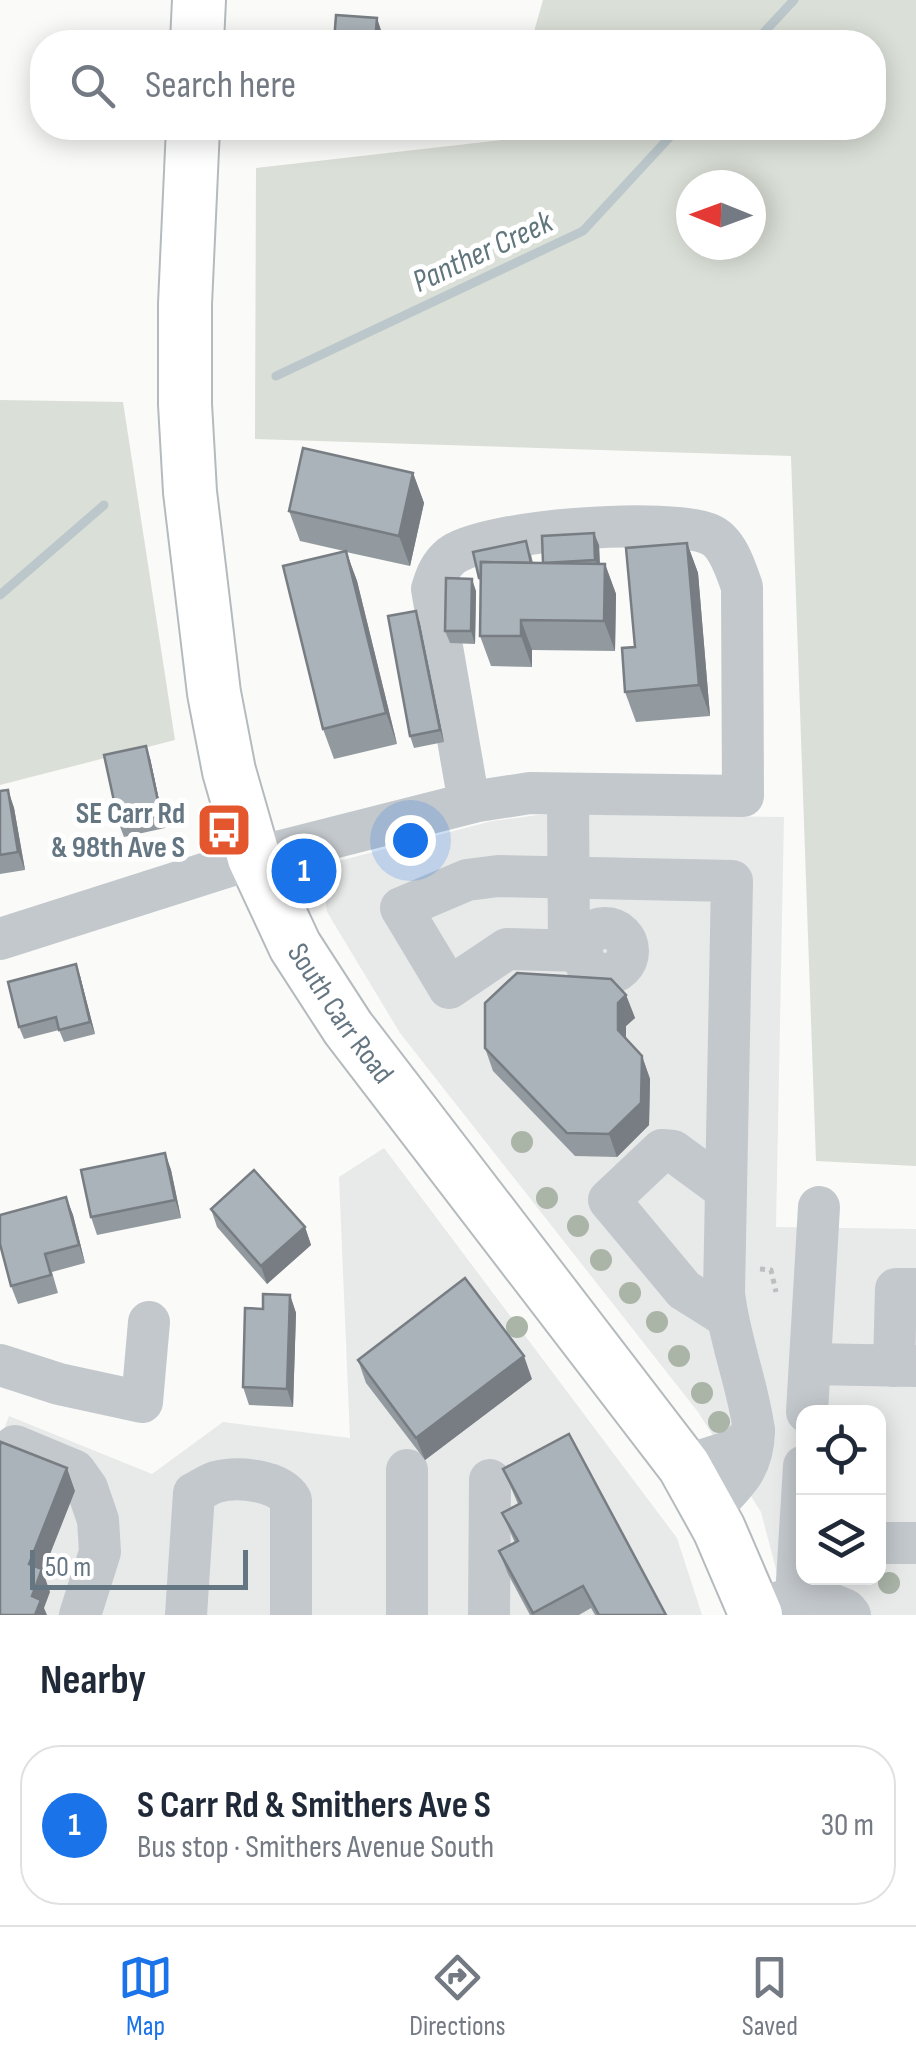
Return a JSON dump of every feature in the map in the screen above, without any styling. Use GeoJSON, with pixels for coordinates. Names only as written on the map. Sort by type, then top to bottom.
{"type":"FeatureCollection","features":[{"type":"Feature","properties":{"kind":"main road"},"geometry":{"type":"LineString","coordinates":[[198,30],[199,0]]}},
{"type":"Feature","properties":{"kind":"main road","name":"South Carr Road"},"geometry":{"type":"LineString","coordinates":[[193,140],[185,332],[190,492],[214,692],[229,771],[254,858],[295,946],[348,1028],[684,1466],[709,1511],[804,1602]]}},
{"type":"Feature","properties":{"kind":"street"},"geometry":{"type":"LineString","coordinates":[[0,939],[254,858],[469,803],[530,794],[743,796],[742,587],[733,560],[713,535],[675,527],[628,525],[548,531],[468,548],[453,554],[437,571],[432,588],[469,803]]}},
{"type":"Feature","properties":{"kind":"street"},"geometry":{"type":"LineString","coordinates":[[568,794],[568,878],[576,950],[507,949],[449,988],[401,908],[467,880],[498,876],[568,878],[732,880],[724,1266],[726,1317],[749,1393],[754,1451],[748,1468],[709,1511]]}},
{"type":"Feature","properties":{"kind":"street"},"geometry":{"type":"LineString","coordinates":[[726,1190],[674,1151],[662,1150],[609,1200],[684,1290],[726,1317]]}},
{"type":"Feature","properties":{"kind":"street"},"geometry":{"type":"LineString","coordinates":[[807,1405],[819,1207]]}},
{"type":"Feature","properties":{"kind":"street"},"geometry":{"type":"LineString","coordinates":[[810,1364],[905,1366],[896,1289],[916,1289]]}},
{"type":"Feature","properties":{"kind":"street"},"geometry":{"type":"LineString","coordinates":[[0,1365],[60,1384],[142,1402],[150,1322]]}},
{"type":"Feature","properties":{"kind":"street"},"geometry":{"type":"LineString","coordinates":[[684,1466],[738,1449],[754,1431]]}},
{"type":"Feature","properties":{"kind":"street"},"geometry":{"type":"LineString","coordinates":[[16,1446],[75,1471],[86,1488],[98,1520],[100,1552],[80,1615]]}},
{"type":"Feature","properties":{"kind":"street"},"geometry":{"type":"LineString","coordinates":[[407,1470],[407,1615]]}},
{"type":"Feature","properties":{"kind":"street"},"geometry":{"type":"LineString","coordinates":[[490,1480],[490,1615]]}},
{"type":"Feature","properties":{"kind":"street"},"geometry":{"type":"LineString","coordinates":[[186,1615],[194,1493],[217,1482],[272,1482],[291,1500],[291,1615]]}},
{"type":"Feature","properties":{"kind":"street"},"geometry":{"type":"LineString","coordinates":[[804,1495],[804,1602]]}},
{"type":"Feature","properties":{"kind":"street"},"geometry":{"type":"LineString","coordinates":[[886,1543],[916,1543]]}},
{"type":"Feature","properties":{"kind":"path"},"geometry":{"type":"LineString","coordinates":[[724,1266],[771,1270],[778,1302]]}},
{"type":"Feature","properties":{"kind":"shaded area"},"geometry":{"type":"Polygon","coordinates":[[[543,0],[916,0],[916,1166],[816,1161],[791,456],[255,439],[256,168],[502,140],[886,140],[886,30],[534,30],[543,0]]]}},
{"type":"Feature","properties":{"kind":"shaded area"},"geometry":{"type":"Polygon","coordinates":[[[0,400],[123,402],[175,740],[0,785],[0,400]]]}},
{"type":"Feature","properties":{"kind":"shaded area"},"geometry":{"type":"Polygon","coordinates":[[[546,814],[784,817],[776,1227],[916,1229],[916,1615],[788,1615],[761,1512],[698,1412],[400,1033],[327,912],[324,887],[339,861],[492,821],[546,814]]]}},
{"type":"Feature","properties":{"kind":"shaded area"},"geometry":{"type":"Polygon","coordinates":[[[384,1148],[677,1538],[702,1615],[0,1615],[0,1440],[9,1416],[152,1474],[223,1422],[350,1438],[339,1177],[384,1148]]]}},
{"type":"Feature","properties":{"kind":"building"},"geometry":{"type":"Polygon","coordinates":[[[336,15],[377,18],[376,30],[335,30],[336,15]]]}},
{"type":"Feature","properties":{"kind":"building"},"geometry":{"type":"Polygon","coordinates":[[[303,448],[413,473],[399,536],[289,511],[303,448]]]}},
{"type":"Feature","properties":{"kind":"building"},"geometry":{"type":"Polygon","coordinates":[[[594,533],[595,560],[543,563],[542,536],[594,533]]]}},
{"type":"Feature","properties":{"kind":"building"},"geometry":{"type":"Polygon","coordinates":[[[526,541],[531,563],[481,562],[479,578],[473,552],[526,541]]]}},
{"type":"Feature","properties":{"kind":"building"},"geometry":{"type":"Polygon","coordinates":[[[687,543],[699,685],[625,692],[622,648],[635,647],[626,548],[687,543]]]}},
{"type":"Feature","properties":{"kind":"building"},"geometry":{"type":"Polygon","coordinates":[[[346,551],[386,713],[323,729],[283,566],[346,551]]]}},
{"type":"Feature","properties":{"kind":"building"},"geometry":{"type":"Polygon","coordinates":[[[481,562],[605,564],[604,621],[521,620],[521,636],[480,636],[481,562]]]}},
{"type":"Feature","properties":{"kind":"building"},"geometry":{"type":"Polygon","coordinates":[[[446,578],[472,579],[471,631],[445,631],[446,578]]]}},
{"type":"Feature","properties":{"kind":"building"},"geometry":{"type":"Polygon","coordinates":[[[416,611],[440,730],[410,736],[388,616],[416,611]]]}},
{"type":"Feature","properties":{"kind":"building"},"geometry":{"type":"Polygon","coordinates":[[[146,746],[161,815],[119,824],[104,755],[146,746]]]}},
{"type":"Feature","properties":{"kind":"building"},"geometry":{"type":"Polygon","coordinates":[[[8,790],[18,852],[0,855],[0,791],[8,790]]]}},
{"type":"Feature","properties":{"kind":"building"},"geometry":{"type":"Polygon","coordinates":[[[76,964],[90,1022],[59,1030],[56,1017],[19,1027],[8,982],[76,964]]]}},
{"type":"Feature","properties":{"kind":"building"},"geometry":{"type":"Polygon","coordinates":[[[517,973],[611,979],[626,995],[618,1003],[618,1030],[642,1056],[641,1103],[609,1134],[567,1133],[485,1048],[485,1003],[517,973]]]}},
{"type":"Feature","properties":{"kind":"building"},"geometry":{"type":"Polygon","coordinates":[[[165,1153],[175,1200],[91,1217],[81,1170],[165,1153]]]}},
{"type":"Feature","properties":{"kind":"building"},"geometry":{"type":"Polygon","coordinates":[[[254,1170],[305,1227],[261,1266],[211,1209],[254,1170]]]}},
{"type":"Feature","properties":{"kind":"building"},"geometry":{"type":"Polygon","coordinates":[[[66,1197],[79,1245],[45,1254],[51,1275],[11,1286],[0,1244],[0,1215],[66,1197]]]}},
{"type":"Feature","properties":{"kind":"building"},"geometry":{"type":"Polygon","coordinates":[[[465,1278],[524,1356],[416,1438],[358,1360],[465,1278]]]}},
{"type":"Feature","properties":{"kind":"building"},"geometry":{"type":"Polygon","coordinates":[[[263,1294],[290,1295],[287,1389],[243,1387],[245,1308],[263,1309],[263,1294]]]}},
{"type":"Feature","properties":{"kind":"building"},"geometry":{"type":"Polygon","coordinates":[[[569,1434],[666,1615],[599,1615],[583,1586],[533,1613],[499,1551],[518,1541],[502,1513],[521,1503],[503,1469],[569,1434]]]}},
{"type":"Feature","properties":{"kind":"building"},"geometry":{"type":"Polygon","coordinates":[[[1,1442],[67,1468],[29,1564],[42,1569],[32,1596],[41,1600],[35,1615],[0,1615],[1,1442]]]}},
{"type":"Feature","properties":{"kind":"waterway","name":"Panther Creek"},"geometry":{"type":"LineString","coordinates":[[766,30],[794,0]]}},
{"type":"Feature","properties":{"kind":"waterway","name":"Panther Creek"},"geometry":{"type":"LineString","coordinates":[[276,376],[583,231],[667,140]]}},
{"type":"Feature","properties":{"kind":"waterway","name":"Panther Creek"},"geometry":{"type":"LineString","coordinates":[[0,595],[104,505]]}},
{"type":"Feature","properties":{"kind":"place","name":"SE Carr Rd & 98th Ave S"},"geometry":{"type":"Point","coordinates":[224,830]}},
{"type":"Feature","properties":{"kind":"place","name":"S Carr Rd & Smithers Ave S"},"geometry":{"type":"Point","coordinates":[304,871]}}]}
